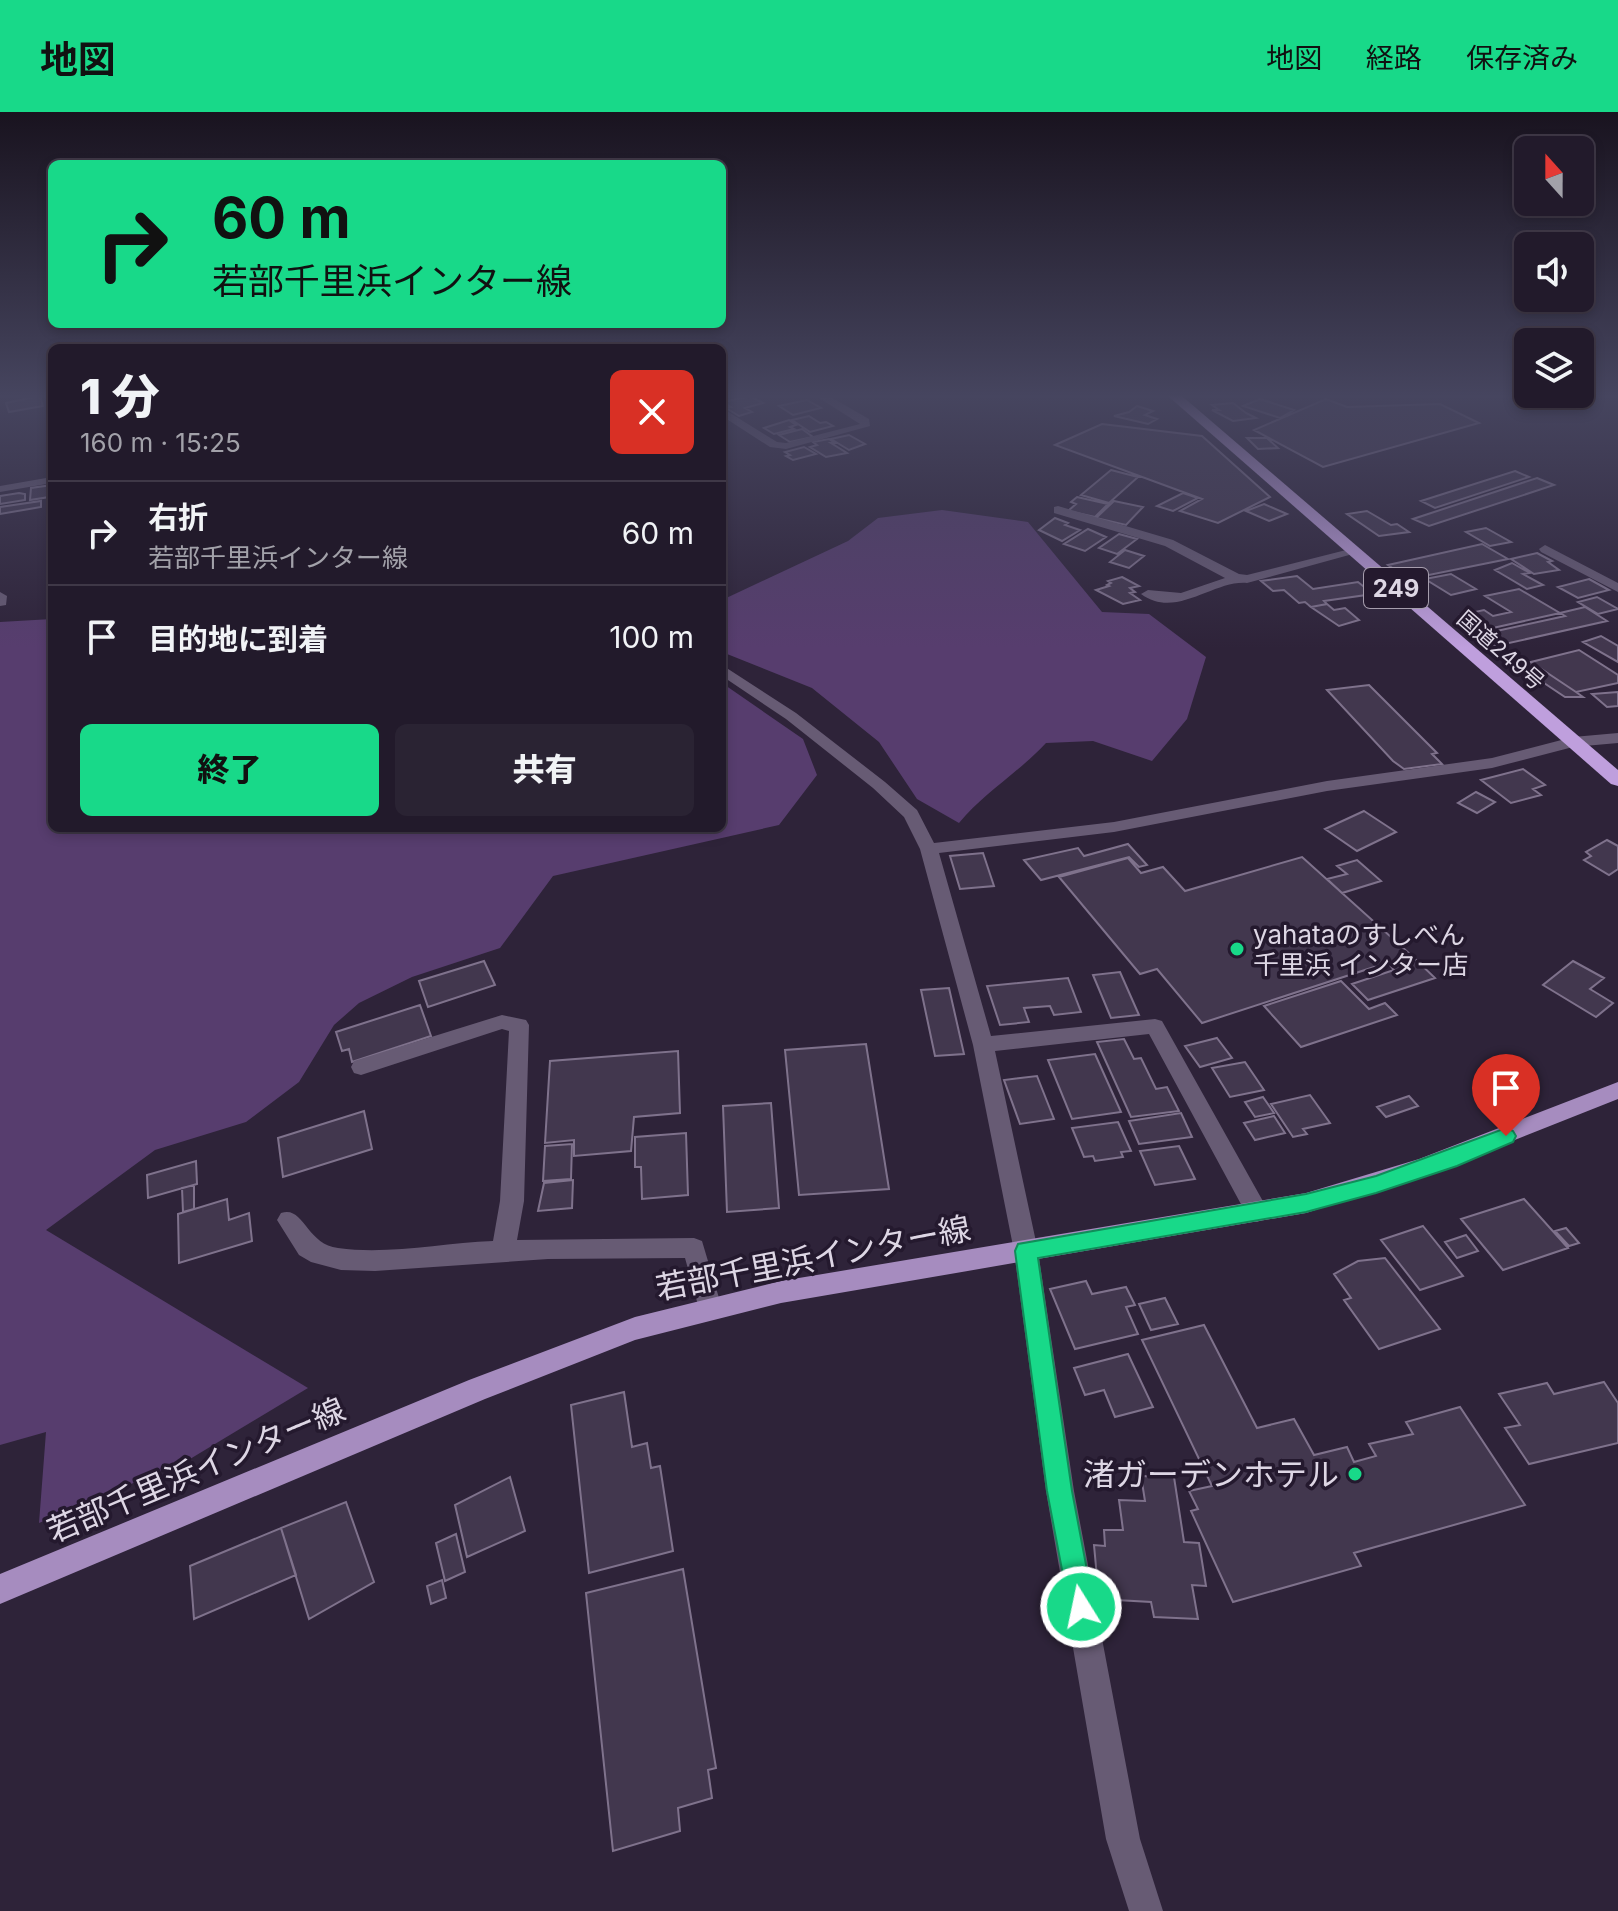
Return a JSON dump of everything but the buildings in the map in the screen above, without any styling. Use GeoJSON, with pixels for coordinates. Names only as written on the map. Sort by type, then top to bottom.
{"type":"FeatureCollection","features":[{"type":"Feature","properties":{"kind":"highway","name":"国道249号"},"geometry":{"type":"LineString","coordinates":[[1271,480],[1618,780]]}},
{"type":"Feature","properties":{"kind":"main road","name":"若部千里浜インター線"},"geometry":{"type":"LineString","coordinates":[[0,1589],[478,1389],[635,1329],[781,1292],[1257,1212],[1362,1188],[1449,1160],[1618,1090]]}},
{"type":"Feature","properties":{"kind":"street"},"geometry":{"type":"LineString","coordinates":[[0,489],[48,481]]}},
{"type":"Feature","properties":{"kind":"street"},"geometry":{"type":"LineString","coordinates":[[1058,510],[1169,543],[1236,578],[1247,579],[1354,552]]}},
{"type":"Feature","properties":{"kind":"street"},"geometry":{"type":"LineString","coordinates":[[1545,549],[1618,588]]}},
{"type":"Feature","properties":{"kind":"street"},"geometry":{"type":"LineString","coordinates":[[1148,594],[1162,599],[1177,598],[1236,578]]}},
{"type":"Feature","properties":{"kind":"street"},"geometry":{"type":"LineString","coordinates":[[726,672],[791,716],[879,785],[911,814],[929,849],[983,1045],[1026,1251],[1060,1491],[1106,1748],[1123,1839],[1146,1911]]}},
{"type":"Feature","properties":{"kind":"street"},"geometry":{"type":"LineString","coordinates":[[929,849],[1114,827],[1327,786],[1492,763],[1573,742],[1618,738]]}},
{"type":"Feature","properties":{"kind":"street"},"geometry":{"type":"LineString","coordinates":[[361,1067],[502,1022],[519,1025],[512,1201],[503,1250]]}},
{"type":"Feature","properties":{"kind":"street"},"geometry":{"type":"LineString","coordinates":[[983,1045],[1155,1026],[1257,1212]]}},
{"type":"Feature","properties":{"kind":"street"},"geometry":{"type":"LineString","coordinates":[[289,1220],[302,1244],[323,1257],[350,1260],[503,1250],[694,1248],[710,1308]]}},
{"type":"Feature","properties":{"kind":"shaded area"},"geometry":{"type":"Polygon","coordinates":[[[942,510],[1028,522],[1102,612],[1149,614],[1206,657],[1187,719],[1152,761],[1093,741],[1046,743],[959,823],[917,799],[879,742],[812,688],[726,654],[726,598],[848,541],[878,518],[942,510]]]}},
{"type":"Feature","properties":{"kind":"shaded area"},"geometry":{"type":"Polygon","coordinates":[[[48,619],[48,832],[726,832],[726,686],[803,739],[817,775],[779,825],[553,876],[500,948],[412,977],[359,1003],[334,1025],[299,1082],[246,1122],[155,1150],[46,1230],[308,1388],[190,1459],[39,1523],[46,1432],[0,1445],[0,622],[48,619]]]}},
{"type":"Feature","properties":{"kind":"place","name":"yahataのすしべん 千里浜 インター店"},"geometry":{"type":"Point","coordinates":[1237,949]}},
{"type":"Feature","properties":{"kind":"place","name":"渚ガーデンホテル"},"geometry":{"type":"Point","coordinates":[1355,1474]}},
{"type":"Feature","properties":{"kind":"route"},"geometry":{"type":"LineString","coordinates":[[1081,1607],[1060,1491],[1026,1251],[1306,1203],[1449,1160],[1506,1136]]}}]}
